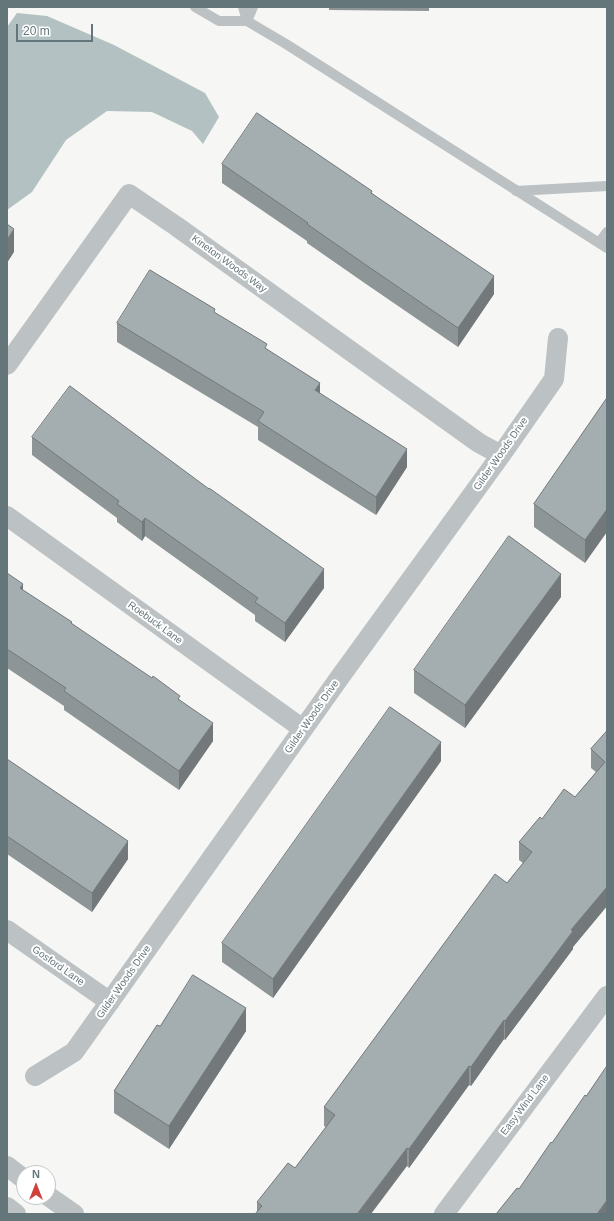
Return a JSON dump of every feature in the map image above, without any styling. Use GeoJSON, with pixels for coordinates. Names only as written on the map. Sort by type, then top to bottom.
{"type":"FeatureCollection","features":[{"type":"Feature","properties":{"kind":"street","name":"Kineton Woods Way"},"geometry":{"type":"LineString","coordinates":[[7,365],[129,194],[479,443],[501,455]]}},
{"type":"Feature","properties":{"kind":"street","name":"Gilder Woods Drive"},"geometry":{"type":"LineString","coordinates":[[35,1076],[74,1052],[303,729],[501,455],[554,379],[558,338]]}},
{"type":"Feature","properties":{"kind":"street","name":"Roebuck Lane"},"geometry":{"type":"LineString","coordinates":[[7,516],[303,729]]}},
{"type":"Feature","properties":{"kind":"street","name":"Gosford Lane"},"geometry":{"type":"LineString","coordinates":[[7,930],[110,1002]]}},
{"type":"Feature","properties":{"kind":"street","name":"Easy Wind Lane"},"geometry":{"type":"LineString","coordinates":[[444,1214],[607,996]]}},
{"type":"Feature","properties":{"kind":"street"},"geometry":{"type":"LineString","coordinates":[[7,1166],[16,1172]]}},
{"type":"Feature","properties":{"kind":"street"},"geometry":{"type":"LineString","coordinates":[[56,1202],[74,1214]]}},
{"type":"Feature","properties":{"kind":"street"},"geometry":{"type":"LineString","coordinates":[[7,1207],[16,1214]]}},
{"type":"Feature","properties":{"kind":"lane"},"geometry":{"type":"LineString","coordinates":[[195,7],[219,22],[247,21],[286,44],[603,246],[607,232]]}},
{"type":"Feature","properties":{"kind":"lane"},"geometry":{"type":"LineString","coordinates":[[243,7],[247,21]]}},
{"type":"Feature","properties":{"kind":"lane"},"geometry":{"type":"LineString","coordinates":[[247,21],[253,7]]}},
{"type":"Feature","properties":{"kind":"lane"},"geometry":{"type":"LineString","coordinates":[[516,190],[607,186]]}},
{"type":"Feature","properties":{"kind":"shaded area"},"geometry":{"type":"Polygon","coordinates":[[[17,13],[47,16],[114,45],[205,93],[219,117],[203,144],[192,131],[152,112],[107,111],[66,140],[32,192],[7,210],[7,27],[17,13]]]}},
{"type":"Feature","properties":{"kind":"building"},"geometry":{"type":"Polygon","coordinates":[[[257,113],[372,191],[371,193],[494,276],[458,328],[222,164],[257,113]]]}},
{"type":"Feature","properties":{"kind":"building"},"geometry":{"type":"Polygon","coordinates":[[[7,224],[14,229],[7,240],[7,224]]]}},
{"type":"Feature","properties":{"kind":"building"},"geometry":{"type":"Polygon","coordinates":[[[150,270],[215,309],[214,312],[267,344],[265,348],[320,383],[315,390],[407,449],[376,497],[258,421],[264,412],[117,323],[150,270]]]}},
{"type":"Feature","properties":{"kind":"building"},"geometry":{"type":"Polygon","coordinates":[[[70,386],[209,489],[324,569],[285,623],[255,602],[258,598],[145,518],[142,522],[117,504],[119,501],[32,437],[70,386]]]}},
{"type":"Feature","properties":{"kind":"building"},"geometry":{"type":"Polygon","coordinates":[[[607,398],[607,509],[585,540],[534,504],[607,398]]]}},
{"type":"Feature","properties":{"kind":"building"},"geometry":{"type":"Polygon","coordinates":[[[509,536],[561,574],[465,705],[414,670],[509,536]]]}},
{"type":"Feature","properties":{"kind":"building"},"geometry":{"type":"Polygon","coordinates":[[[7,573],[23,584],[20,588],[72,622],[71,623],[152,678],[153,676],[180,696],[178,699],[213,723],[179,771],[64,691],[66,688],[7,649],[7,573]]]}},
{"type":"Feature","properties":{"kind":"building"},"geometry":{"type":"Polygon","coordinates":[[[390,707],[441,742],[273,979],[222,943],[390,707]]]}},
{"type":"Feature","properties":{"kind":"building"},"geometry":{"type":"Polygon","coordinates":[[[607,731],[607,887],[571,930],[573,931],[505,1021],[504,1020],[471,1067],[469,1066],[409,1149],[407,1148],[357,1214],[255,1214],[262,1206],[257,1202],[288,1163],[295,1168],[335,1115],[324,1107],[495,874],[507,883],[532,852],[519,842],[540,817],[542,819],[564,789],[575,797],[605,762],[591,749],[607,731]]]}},
{"type":"Feature","properties":{"kind":"building"},"geometry":{"type":"Polygon","coordinates":[[[7,759],[128,841],[92,893],[7,836],[7,759]]]}},
{"type":"Feature","properties":{"kind":"building"},"geometry":{"type":"Polygon","coordinates":[[[193,975],[246,1008],[169,1126],[114,1091],[157,1025],[160,1026],[193,975]]]}},
{"type":"Feature","properties":{"kind":"building"},"geometry":{"type":"Polygon","coordinates":[[[607,1066],[607,1200],[597,1214],[496,1214],[517,1188],[519,1189],[551,1142],[552,1143],[607,1066]]]}}]}
